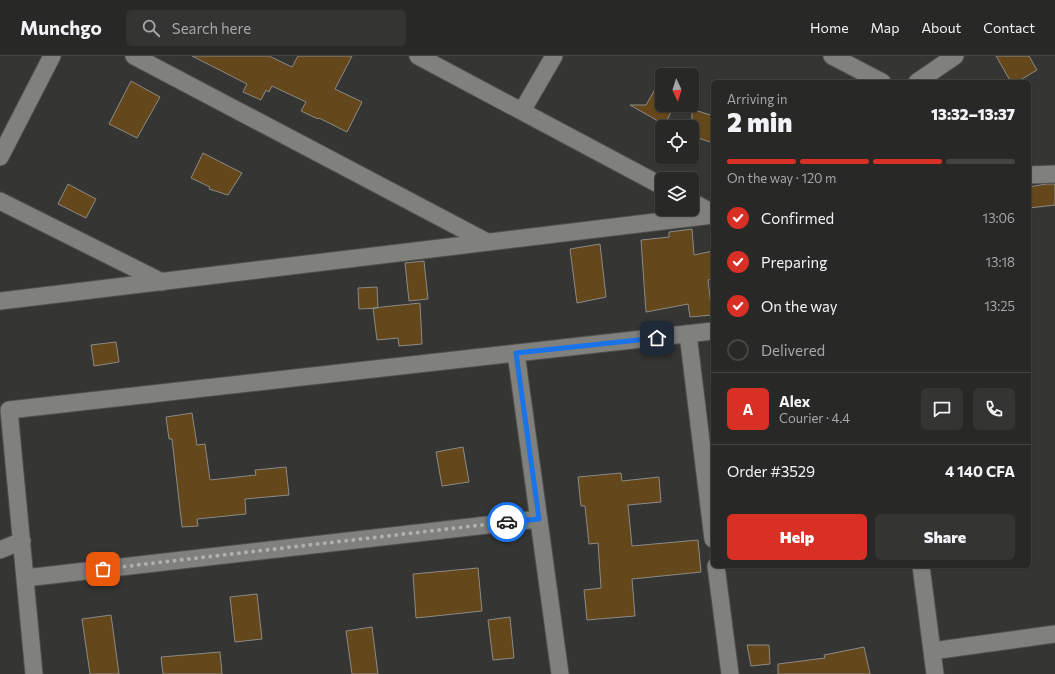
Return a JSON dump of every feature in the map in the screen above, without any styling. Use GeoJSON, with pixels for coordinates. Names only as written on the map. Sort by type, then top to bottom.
{"type":"FeatureCollection","features":[{"type":"Feature","properties":{"kind":"street"},"geometry":{"type":"LineString","coordinates":[[0,157],[52,56]]}},
{"type":"Feature","properties":{"kind":"street"},"geometry":{"type":"LineString","coordinates":[[134,56],[487,242]]}},
{"type":"Feature","properties":{"kind":"street"},"geometry":{"type":"LineString","coordinates":[[418,56],[655,182]]}},
{"type":"Feature","properties":{"kind":"street"},"geometry":{"type":"LineString","coordinates":[[522,111],[554,56]]}},
{"type":"Feature","properties":{"kind":"street"},"geometry":{"type":"LineString","coordinates":[[832,56],[878,80]]}},
{"type":"Feature","properties":{"kind":"street"},"geometry":{"type":"LineString","coordinates":[[920,80],[955,56]]}},
{"type":"Feature","properties":{"kind":"street"},"geometry":{"type":"LineString","coordinates":[[1031,175],[1055,174]]}},
{"type":"Feature","properties":{"kind":"street"},"geometry":{"type":"LineString","coordinates":[[0,201],[162,282]]}},
{"type":"Feature","properties":{"kind":"street"},"geometry":{"type":"LineString","coordinates":[[699,206],[711,213]]}},
{"type":"Feature","properties":{"kind":"street"},"geometry":{"type":"LineString","coordinates":[[0,301],[711,214]]}},
{"type":"Feature","properties":{"kind":"street"},"geometry":{"type":"LineString","coordinates":[[34,674],[9,410],[711,331]]}},
{"type":"Feature","properties":{"kind":"street"},"geometry":{"type":"LineString","coordinates":[[688,334],[711,523]]}},
{"type":"Feature","properties":{"kind":"street"},"geometry":{"type":"LineString","coordinates":[[516,353],[560,674]]}},
{"type":"Feature","properties":{"kind":"street"},"geometry":{"type":"LineString","coordinates":[[25,578],[539,519]]}},
{"type":"Feature","properties":{"kind":"street"},"geometry":{"type":"LineString","coordinates":[[0,550],[22,542]]}},
{"type":"Feature","properties":{"kind":"street"},"geometry":{"type":"LineString","coordinates":[[716,568],[730,674]]}},
{"type":"Feature","properties":{"kind":"street"},"geometry":{"type":"LineString","coordinates":[[921,568],[935,674]]}},
{"type":"Feature","properties":{"kind":"street"},"geometry":{"type":"LineString","coordinates":[[932,651],[1055,634]]}},
{"type":"Feature","properties":{"kind":"building"},"geometry":{"type":"Polygon","coordinates":[[[192,56],[269,56],[292,67],[298,56],[352,56],[335,89],[362,102],[347,132],[301,111],[306,102],[272,86],[269,92],[266,90],[261,100],[243,92],[247,84],[192,56]]]}},
{"type":"Feature","properties":{"kind":"building"},"geometry":{"type":"Polygon","coordinates":[[[996,56],[1029,56],[1037,70],[1020,80],[1010,80],[996,56]]]}},
{"type":"Feature","properties":{"kind":"building"},"geometry":{"type":"Polygon","coordinates":[[[131,81],[160,97],[137,138],[109,124],[131,81]]]}},
{"type":"Feature","properties":{"kind":"building"},"geometry":{"type":"Polygon","coordinates":[[[655,89],[655,112],[671,112],[667,120],[656,120],[630,105],[646,105],[655,89]]]}},
{"type":"Feature","properties":{"kind":"building"},"geometry":{"type":"Polygon","coordinates":[[[699,111],[711,115],[711,142],[699,138],[699,120],[692,120],[692,112],[699,111]]]}},
{"type":"Feature","properties":{"kind":"building"},"geometry":{"type":"Polygon","coordinates":[[[203,153],[242,173],[228,195],[209,189],[210,187],[191,178],[203,153]]]}},
{"type":"Feature","properties":{"kind":"building"},"geometry":{"type":"Polygon","coordinates":[[[68,184],[96,199],[86,218],[58,204],[68,184]]]}},
{"type":"Feature","properties":{"kind":"building"},"geometry":{"type":"Polygon","coordinates":[[[1055,184],[1055,205],[1031,208],[1031,187],[1055,184]]]}},
{"type":"Feature","properties":{"kind":"building"},"geometry":{"type":"Polygon","coordinates":[[[692,229],[694,255],[711,251],[711,279],[708,280],[711,315],[690,317],[688,304],[646,312],[641,240],[669,237],[669,232],[692,229]]]}},
{"type":"Feature","properties":{"kind":"building"},"geometry":{"type":"Polygon","coordinates":[[[600,244],[606,297],[577,303],[570,249],[600,244]]]}},
{"type":"Feature","properties":{"kind":"building"},"geometry":{"type":"Polygon","coordinates":[[[424,261],[428,299],[409,301],[405,263],[424,261]]]}},
{"type":"Feature","properties":{"kind":"building"},"geometry":{"type":"Polygon","coordinates":[[[377,287],[378,308],[359,309],[358,288],[377,287]]]}},
{"type":"Feature","properties":{"kind":"building"},"geometry":{"type":"Polygon","coordinates":[[[420,303],[422,344],[399,346],[398,338],[377,340],[373,308],[420,303]]]}},
{"type":"Feature","properties":{"kind":"building"},"geometry":{"type":"Polygon","coordinates":[[[116,342],[119,362],[94,366],[91,345],[116,342]]]}},
{"type":"Feature","properties":{"kind":"building"},"geometry":{"type":"Polygon","coordinates":[[[192,413],[197,445],[205,444],[210,480],[256,475],[255,470],[286,467],[289,495],[245,499],[246,514],[197,519],[198,526],[182,527],[172,439],[169,439],[166,417],[192,413]]]}},
{"type":"Feature","properties":{"kind":"building"},"geometry":{"type":"Polygon","coordinates":[[[463,447],[469,482],[442,486],[436,452],[463,447]]]}},
{"type":"Feature","properties":{"kind":"building"},"geometry":{"type":"Polygon","coordinates":[[[621,473],[622,481],[659,477],[661,502],[628,505],[632,546],[698,540],[701,572],[632,579],[635,616],[587,620],[584,590],[601,588],[598,543],[589,544],[585,506],[581,506],[578,477],[621,473]]]}},
{"type":"Feature","properties":{"kind":"building"},"geometry":{"type":"Polygon","coordinates":[[[478,568],[482,611],[416,618],[413,574],[478,568]]]}},
{"type":"Feature","properties":{"kind":"building"},"geometry":{"type":"Polygon","coordinates":[[[257,594],[262,639],[235,642],[230,597],[257,594]]]}},
{"type":"Feature","properties":{"kind":"building"},"geometry":{"type":"Polygon","coordinates":[[[111,615],[119,674],[90,674],[82,619],[111,615]]]}},
{"type":"Feature","properties":{"kind":"building"},"geometry":{"type":"Polygon","coordinates":[[[510,617],[514,658],[493,660],[488,620],[510,617]]]}},
{"type":"Feature","properties":{"kind":"building"},"geometry":{"type":"Polygon","coordinates":[[[372,627],[378,674],[352,674],[346,631],[372,627]]]}},
{"type":"Feature","properties":{"kind":"building"},"geometry":{"type":"Polygon","coordinates":[[[747,645],[769,645],[770,664],[751,666],[747,645]]]}},
{"type":"Feature","properties":{"kind":"building"},"geometry":{"type":"Polygon","coordinates":[[[864,647],[870,674],[778,674],[778,664],[825,658],[824,655],[864,647]]]}},
{"type":"Feature","properties":{"kind":"building"},"geometry":{"type":"Polygon","coordinates":[[[220,652],[222,674],[163,674],[161,657],[220,652]]]}},
{"type":"Feature","properties":{"kind":"way so far"},"geometry":{"type":"LineString","coordinates":[[103,569],[507,522]]}},
{"type":"Feature","properties":{"kind":"route"},"geometry":{"type":"LineString","coordinates":[[507,522],[539,519],[516,353],[657,338]]}}]}
